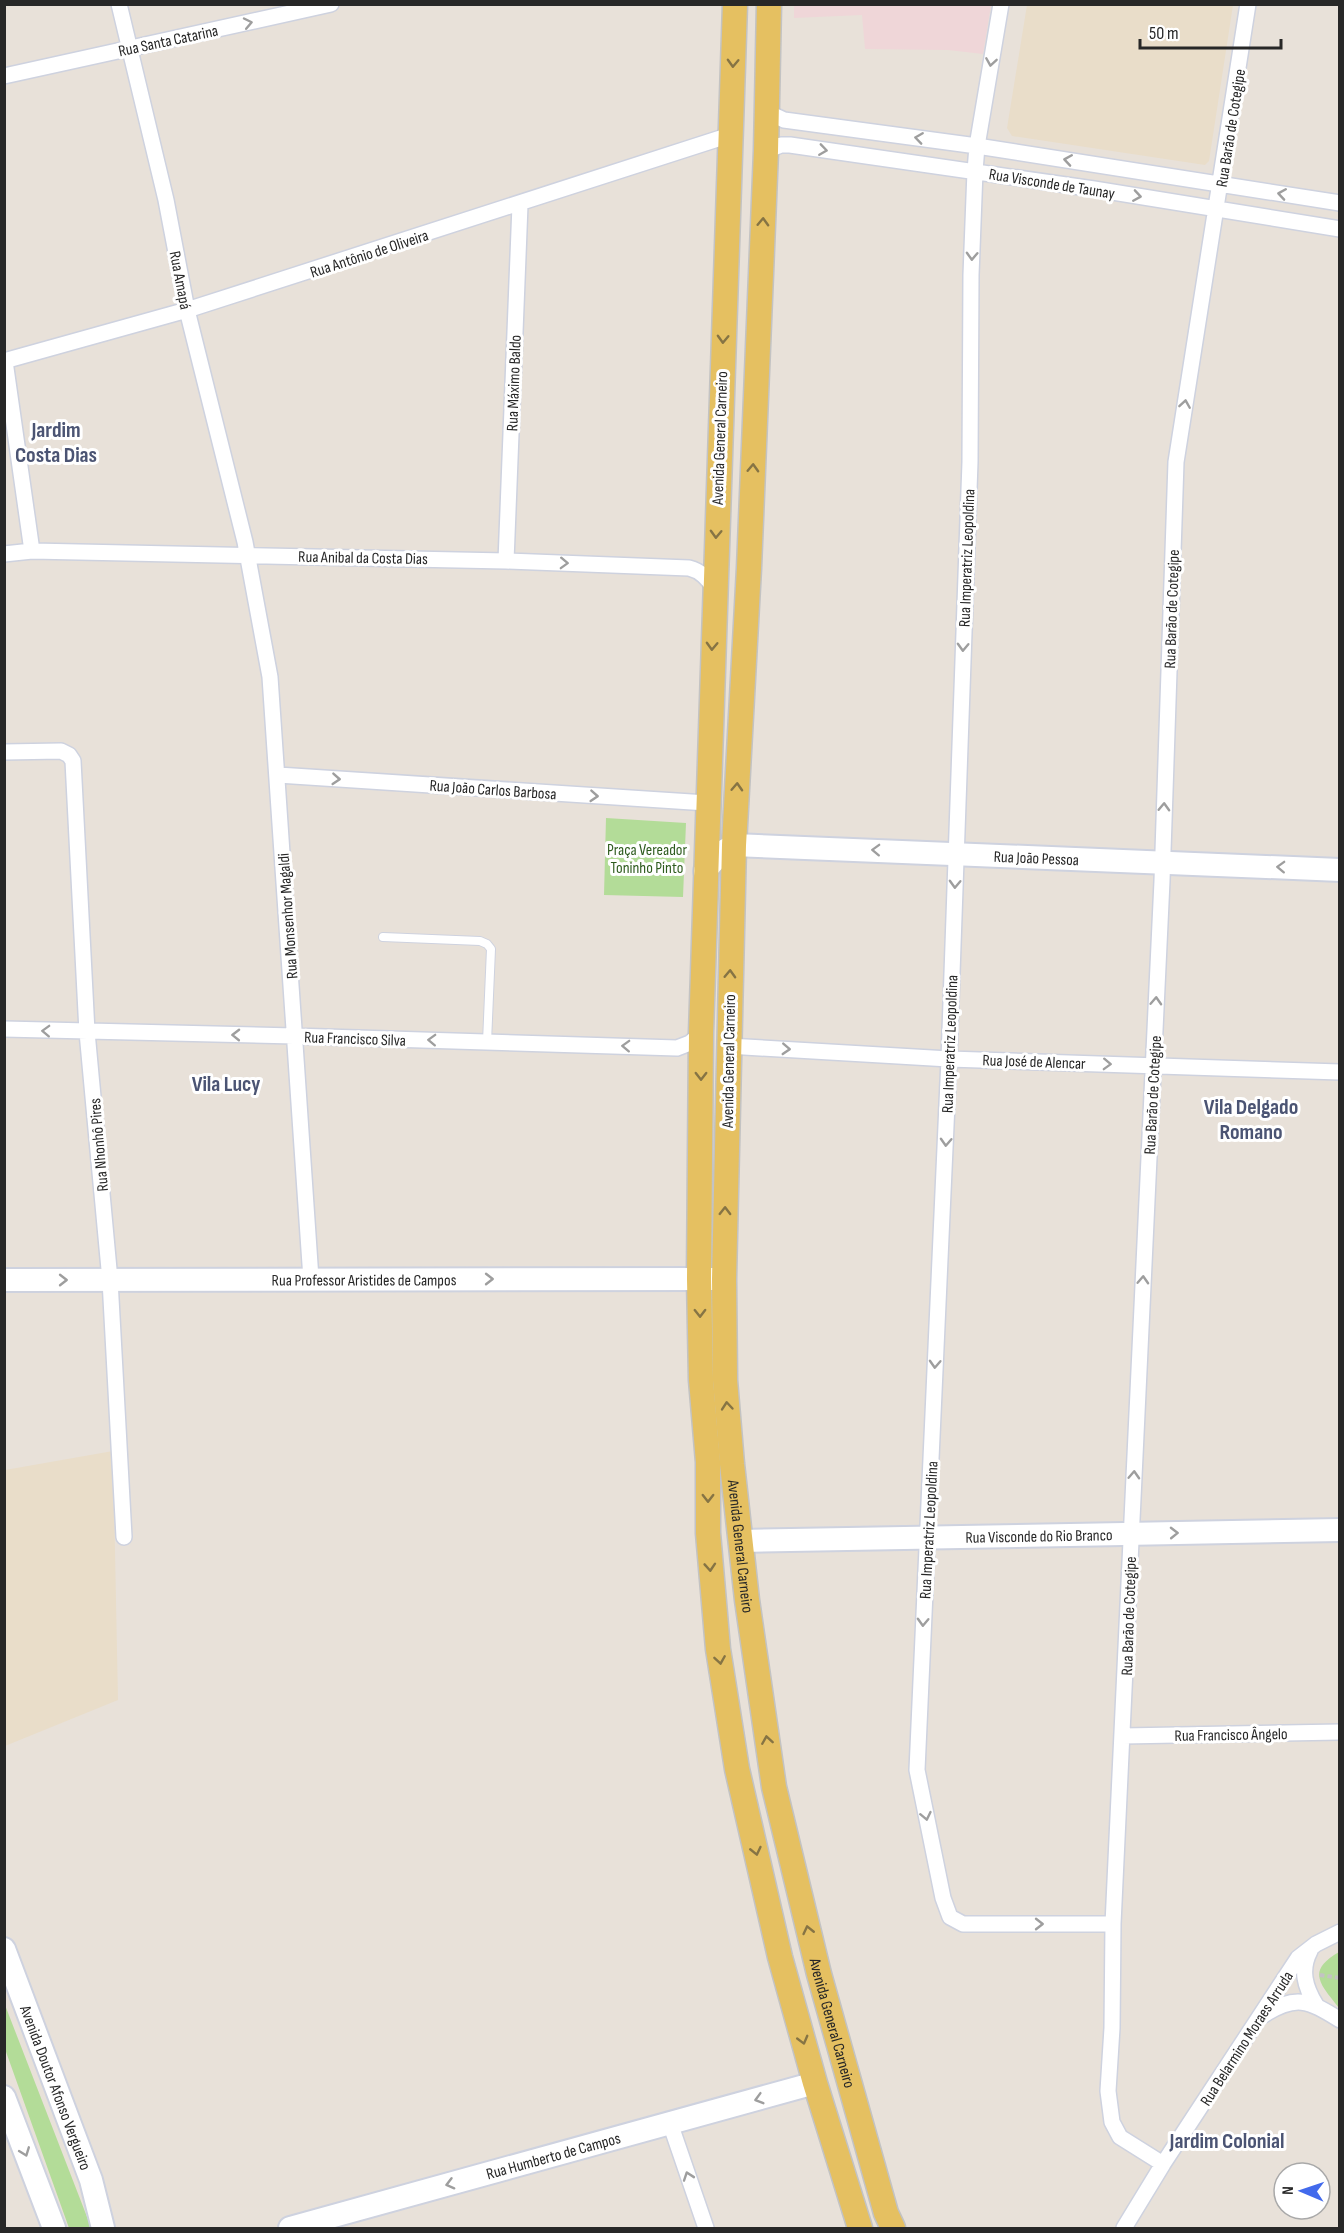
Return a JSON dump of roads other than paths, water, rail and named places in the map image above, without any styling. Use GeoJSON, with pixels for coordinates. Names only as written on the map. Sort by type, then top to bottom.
{"type":"FeatureCollection","features":[{"type":"Feature","properties":{"kind":"main road","name":"Avenida General Carneiro"},"geometry":{"type":"LineString","coordinates":[[735,4],[700,1033],[699,1279],[701,1380],[708,1462],[708,1533],[718,1649],[737,1769],[780,1957],[815,2083],[860,2229]]}},
{"type":"Feature","properties":{"kind":"main road","name":"Avenida General Carneiro"},"geometry":{"type":"LineString","coordinates":[[769,4],[766,151],[749,568],[734,845],[724,1279],[725,1380],[732,1464],[756,1668],[774,1786],[819,1974],[890,2221]]}},
{"type":"Feature","properties":{"kind":"main road","name":"Rua João Pessoa"},"geometry":{"type":"LineString","coordinates":[[734,845],[1340,870]]}},
{"type":"Feature","properties":{"kind":"main road"},"geometry":{"type":"LineString","coordinates":[[705,871],[722,852],[734,845]]}},
{"type":"Feature","properties":{"kind":"main road","name":"Rua Professor Aristides de Campos"},"geometry":{"type":"LineString","coordinates":[[4,1280],[724,1279]]}},
{"type":"Feature","properties":{"kind":"main road","name":"Rua Visconde do Rio Branco"},"geometry":{"type":"LineString","coordinates":[[741,1541],[1340,1530]]}},
{"type":"Feature","properties":{"kind":"main road","name":"Avenida Doutor Afonso Vergueiro"},"geometry":{"type":"LineString","coordinates":[[4,1950],[91,2180],[103,2229]]}},
{"type":"Feature","properties":{"kind":"main road"},"geometry":{"type":"LineString","coordinates":[[815,2083],[833,2084],[842,2102],[859,2158],[890,2221]]}},
{"type":"Feature","properties":{"kind":"main road","name":"Rua Humberto de Campos"},"geometry":{"type":"LineString","coordinates":[[290,2229],[815,2083]]}},
{"type":"Feature","properties":{"kind":"main road"},"geometry":{"type":"LineString","coordinates":[[4,2097],[54,2229]]}},
{"type":"Feature","properties":{"kind":"street","name":"Rua Amapá"},"geometry":{"type":"LineString","coordinates":[[119,4],[166,200],[187,310],[248,555]]}},
{"type":"Feature","properties":{"kind":"street","name":"Rua Santa Catarina"},"geometry":{"type":"LineString","coordinates":[[4,76],[331,4]]}},
{"type":"Feature","properties":{"kind":"street","name":"Rua Imperatriz Leopoldina"},"geometry":{"type":"LineString","coordinates":[[1001,4],[977,146],[975,171],[971,275],[970,462],[949,1059],[917,1770],[943,1898],[950,1917],[963,1924],[1113,1924]]}},
{"type":"Feature","properties":{"kind":"street","name":"Rua Barão de Cotegipe"},"geometry":{"type":"LineString","coordinates":[[1163,2164],[1120,2137],[1112,2122],[1108,2091],[1112,2028],[1113,1924],[1124,1736],[1154,1066],[1176,462],[1248,4]]}},
{"type":"Feature","properties":{"kind":"street","name":"Rua Visconde de Taunay"},"geometry":{"type":"LineString","coordinates":[[767,112],[784,120],[977,146],[1340,203]]}},
{"type":"Feature","properties":{"kind":"street","name":"Rua Antônio de Oliveira"},"geometry":{"type":"LineString","coordinates":[[5,361],[187,310],[520,205],[730,135]]}},
{"type":"Feature","properties":{"kind":"street","name":"Rua Visconde de Taunay"},"geometry":{"type":"LineString","coordinates":[[766,151],[786,145],[975,171],[1340,229]]}},
{"type":"Feature","properties":{"kind":"street","name":"Rua Máximo Baldo"},"geometry":{"type":"LineString","coordinates":[[506,561],[520,205]]}},
{"type":"Feature","properties":{"kind":"street"},"geometry":{"type":"LineString","coordinates":[[5,361],[32,551]]}},
{"type":"Feature","properties":{"kind":"street","name":"Rua Anibal da Costa Dias"},"geometry":{"type":"LineString","coordinates":[[4,554],[32,551],[248,555],[689,568],[704,575],[714,588]]}},
{"type":"Feature","properties":{"kind":"street","name":"Rua Monsenhor Magaldi"},"geometry":{"type":"LineString","coordinates":[[248,555],[270,677],[311,1279]]}},
{"type":"Feature","properties":{"kind":"street","name":"Rua Nhonhô Pires"},"geometry":{"type":"LineString","coordinates":[[4,752],[62,751],[73,761],[87,1032],[110,1280],[124,1537]]}},
{"type":"Feature","properties":{"kind":"street","name":"Rua João Carlos Barbosa"},"geometry":{"type":"LineString","coordinates":[[278,776],[707,804]]}},
{"type":"Feature","properties":{"kind":"street","name":"Rua Francisco Silva"},"geometry":{"type":"LineString","coordinates":[[4,1029],[677,1048],[690,1043],[700,1033]]}},
{"type":"Feature","properties":{"kind":"street","name":"Rua José de Alencar"},"geometry":{"type":"LineString","coordinates":[[728,1046],[949,1059],[1340,1072]]}},
{"type":"Feature","properties":{"kind":"street","name":"Rua Francisco Ângelo"},"geometry":{"type":"LineString","coordinates":[[1124,1736],[1340,1732]]}},
{"type":"Feature","properties":{"kind":"street","name":"Rua Belarmino Moraes Arruda"},"geometry":{"type":"LineString","coordinates":[[1124,2229],[1163,2164],[1298,1958],[1316,1944],[1340,1932]]}},
{"type":"Feature","properties":{"kind":"street","name":"Rua Belarmino Moraes Arruda"},"geometry":{"type":"LineString","coordinates":[[1316,1944],[1309,1953],[1304,1967],[1305,1983],[1316,2005]]}},
{"type":"Feature","properties":{"kind":"street"},"geometry":{"type":"LineString","coordinates":[[1257,2019],[1274,2008],[1288,2003],[1304,2002],[1316,2005],[1340,2020]]}},
{"type":"Feature","properties":{"kind":"street"},"geometry":{"type":"LineString","coordinates":[[670,2123],[706,2229]]}},
{"type":"Feature","properties":{"kind":"lane"},"geometry":{"type":"LineString","coordinates":[[383,937],[480,941],[487,944],[491,949],[488,1042]]}},
{"type":"Feature","properties":{"kind":"district","name":"Jardim Costa Dias"},"geometry":{"type":"Point","coordinates":[56,442]}},
{"type":"Feature","properties":{"kind":"district","name":"Vila Lucy"},"geometry":{"type":"Point","coordinates":[226,1083]}},
{"type":"Feature","properties":{"kind":"district","name":"Vila Delgado Romano"},"geometry":{"type":"Point","coordinates":[1251,1118]}},
{"type":"Feature","properties":{"kind":"district","name":"Jardim Colonial"},"geometry":{"type":"Point","coordinates":[1227,2140]}},
{"type":"Feature","properties":{"kind":"park label","name":"Praça Vereador Toninho Pinto"},"geometry":{"type":"Point","coordinates":[647,858]}}]}
